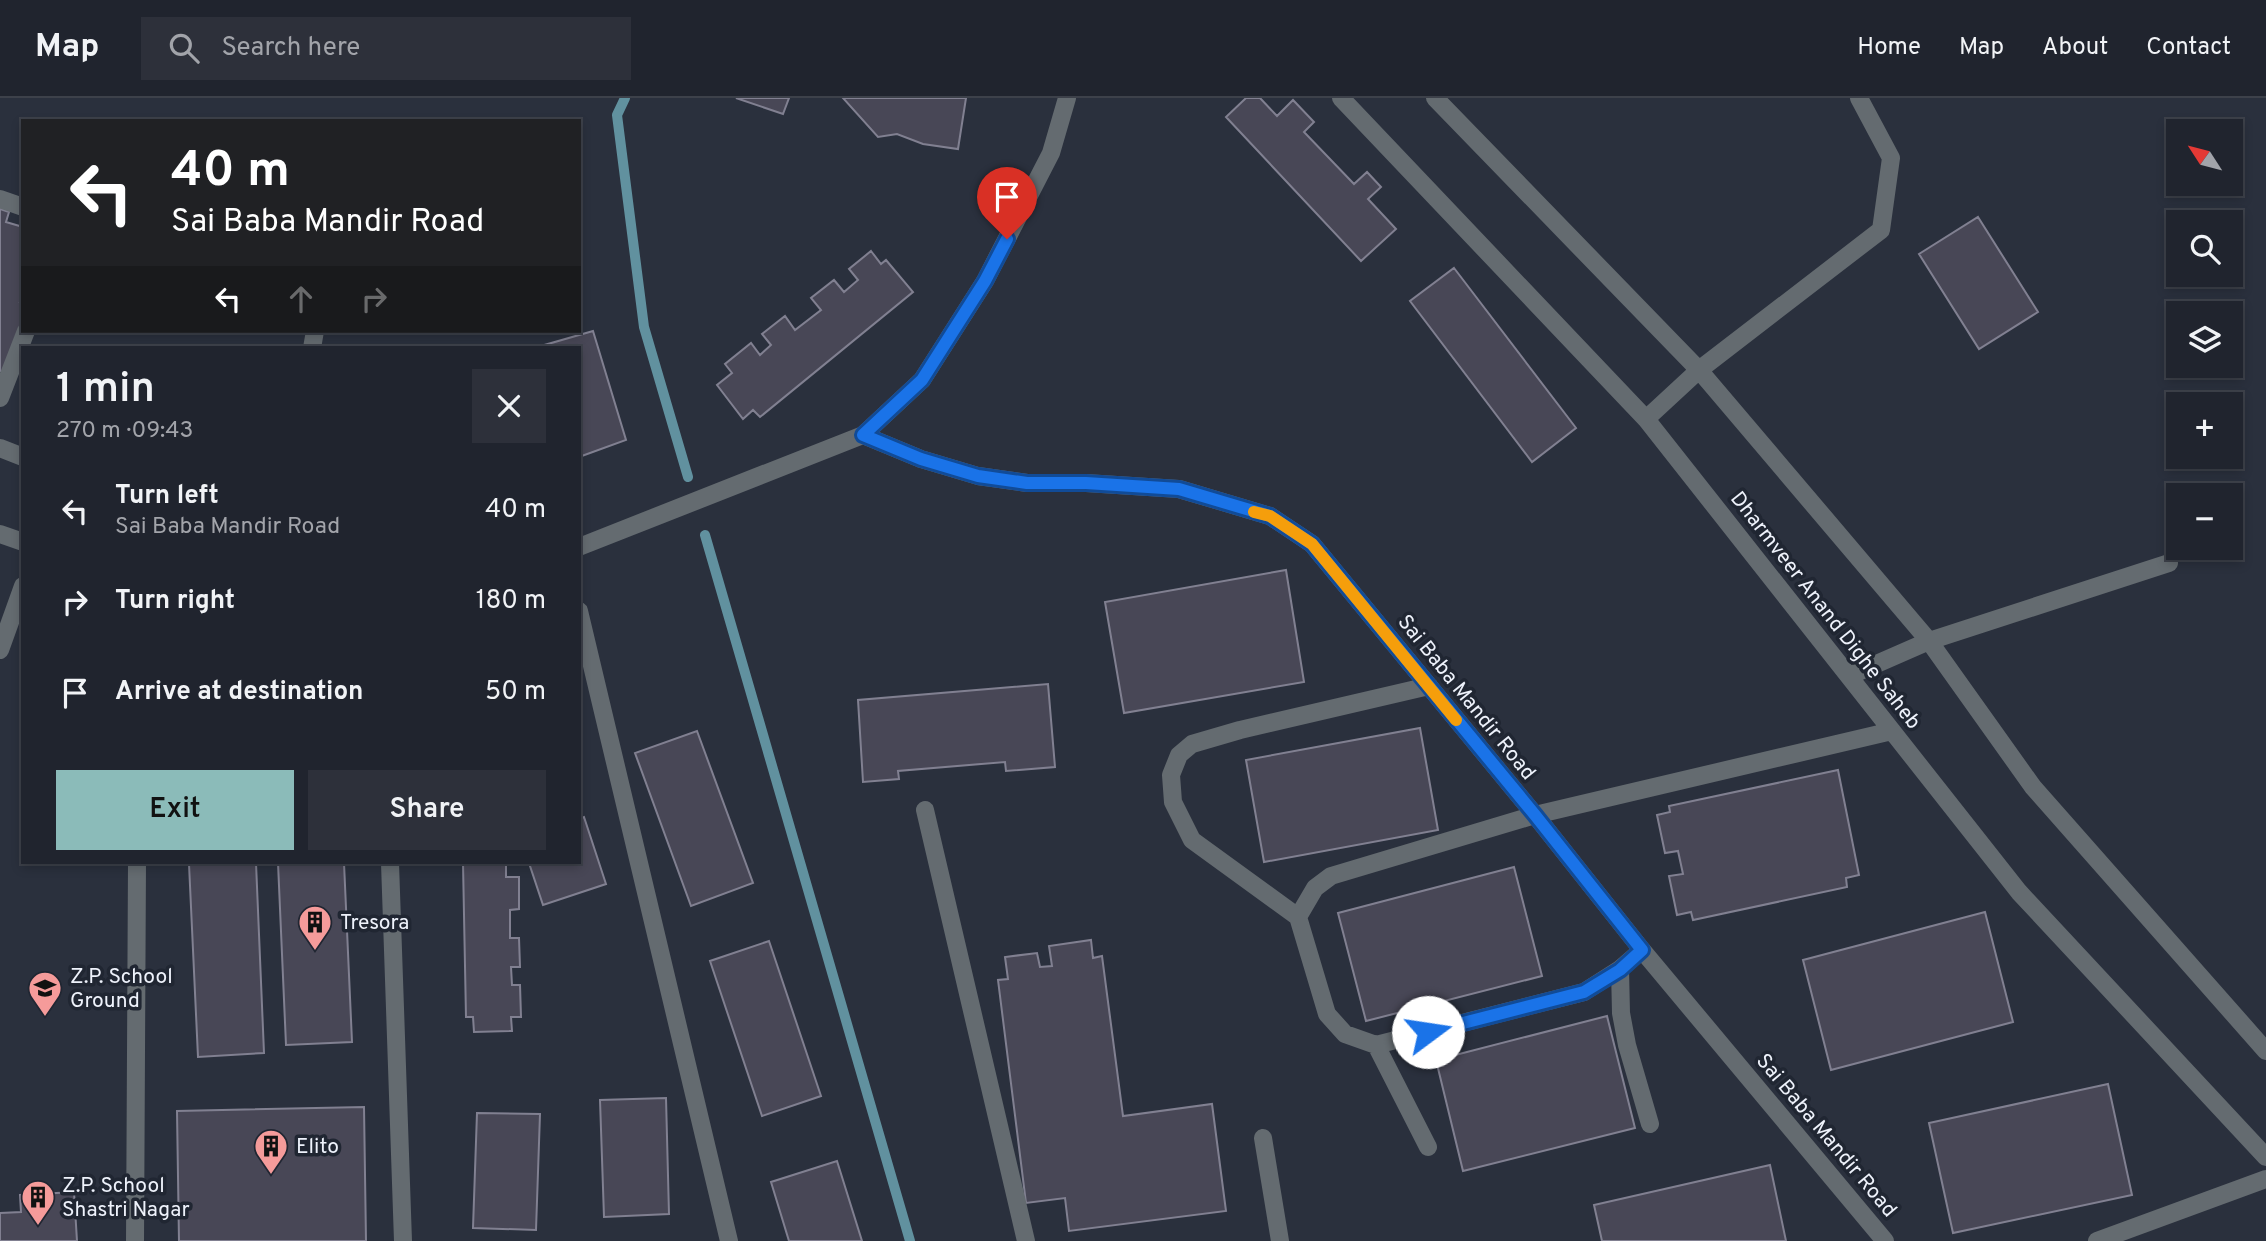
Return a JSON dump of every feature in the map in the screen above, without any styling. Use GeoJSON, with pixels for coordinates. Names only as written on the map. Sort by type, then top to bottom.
{"type":"FeatureCollection","features":[{"type":"Feature","properties":{"kind":"street"},"geometry":{"type":"LineString","coordinates":[[581,546],[863,435],[922,380],[985,281],[1051,153],[1067,98]]}},
{"type":"Feature","properties":{"kind":"street","name":"Dharmveer Anand Dighe Saheb"},"geometry":{"type":"LineString","coordinates":[[1342,98],[1646,419],[2019,892],[2266,1157]]}},
{"type":"Feature","properties":{"kind":"street"},"geometry":{"type":"LineString","coordinates":[[1436,98],[1699,370],[1929,641],[2033,788],[2266,1051]]}},
{"type":"Feature","properties":{"kind":"street"},"geometry":{"type":"LineString","coordinates":[[1646,419],[1699,370],[1881,230],[1891,158],[1859,98]]}},
{"type":"Feature","properties":{"kind":"street"},"geometry":{"type":"LineString","coordinates":[[0,199],[21,206]]}},
{"type":"Feature","properties":{"kind":"street"},"geometry":{"type":"LineString","coordinates":[[0,398],[25,333]]}},
{"type":"Feature","properties":{"kind":"street","name":"Sai Baba Mandir Road"},"geometry":{"type":"LineString","coordinates":[[863,435],[921,459],[978,476],[1027,483],[1086,483],[1179,489],[1270,516],[1312,544],[1535,815],[1642,950],[1885,1241]]}},
{"type":"Feature","properties":{"kind":"street"},"geometry":{"type":"LineString","coordinates":[[0,448],[21,456]]}},
{"type":"Feature","properties":{"kind":"street"},"geometry":{"type":"LineString","coordinates":[[0,534],[21,541]]}},
{"type":"Feature","properties":{"kind":"street"},"geometry":{"type":"LineString","coordinates":[[1849,676],[1929,641],[2169,563]]}},
{"type":"Feature","properties":{"kind":"street"},"geometry":{"type":"LineString","coordinates":[[0,650],[21,592]]}},
{"type":"Feature","properties":{"kind":"street"},"geometry":{"type":"LineString","coordinates":[[581,619],[729,1241]]}},
{"type":"Feature","properties":{"kind":"street"},"geometry":{"type":"LineString","coordinates":[[1429,686],[1240,730],[1192,744],[1179,755],[1171,775],[1173,802],[1192,840],[1298,917],[1327,1014],[1345,1034],[1376,1045],[1584,992],[1620,970],[1642,950]]}},
{"type":"Feature","properties":{"kind":"street"},"geometry":{"type":"LineString","coordinates":[[1298,917],[1315,888],[1331,876],[1535,815],[1892,731]]}},
{"type":"Feature","properties":{"kind":"street"},"geometry":{"type":"LineString","coordinates":[[925,810],[1026,1241]]}},
{"type":"Feature","properties":{"kind":"street"},"geometry":{"type":"LineString","coordinates":[[135,1241],[136,864]]}},
{"type":"Feature","properties":{"kind":"street"},"geometry":{"type":"LineString","coordinates":[[390,864],[403,1241]]}},
{"type":"Feature","properties":{"kind":"street"},"geometry":{"type":"LineString","coordinates":[[1620,970],[1621,1013],[1627,1045],[1650,1124]]}},
{"type":"Feature","properties":{"kind":"street"},"geometry":{"type":"LineString","coordinates":[[1376,1045],[1428,1147]]}},
{"type":"Feature","properties":{"kind":"street"},"geometry":{"type":"LineString","coordinates":[[1263,1139],[1280,1241]]}},
{"type":"Feature","properties":{"kind":"street"},"geometry":{"type":"LineString","coordinates":[[2097,1241],[2266,1179]]}},
{"type":"Feature","properties":{"kind":"building"},"geometry":{"type":"Polygon","coordinates":[[[736,98],[789,98],[783,114],[736,98]]]}},
{"type":"Feature","properties":{"kind":"building"},"geometry":{"type":"Polygon","coordinates":[[[843,98],[966,98],[958,149],[923,144],[897,134],[878,137],[843,98]]]}},
{"type":"Feature","properties":{"kind":"building"},"geometry":{"type":"Polygon","coordinates":[[[1246,98],[1260,98],[1277,116],[1293,100],[1314,122],[1304,132],[1354,184],[1367,172],[1381,187],[1368,199],[1396,229],[1361,261],[1226,117],[1246,98]]]}},
{"type":"Feature","properties":{"kind":"building"},"geometry":{"type":"Polygon","coordinates":[[[0,209],[9,212],[6,222],[21,226],[21,325],[4,372],[0,371],[0,209]]]}},
{"type":"Feature","properties":{"kind":"building"},"geometry":{"type":"Polygon","coordinates":[[[1978,217],[2038,312],[1979,349],[1919,254],[1978,217]]]}},
{"type":"Feature","properties":{"kind":"building"},"geometry":{"type":"Polygon","coordinates":[[[871,251],[881,264],[886,260],[913,292],[760,417],[753,410],[743,419],[717,385],[732,373],[725,364],[751,343],[760,355],[771,345],[762,334],[785,316],[795,330],[821,310],[811,298],[834,280],[844,292],[858,280],[849,269],[871,251]]]}},
{"type":"Feature","properties":{"kind":"building"},"geometry":{"type":"Polygon","coordinates":[[[1454,268],[1576,428],[1532,462],[1410,301],[1454,268]]]}},
{"type":"Feature","properties":{"kind":"building"},"geometry":{"type":"Polygon","coordinates":[[[593,331],[626,440],[581,456],[581,346],[541,346],[593,331]]]}},
{"type":"Feature","properties":{"kind":"building"},"geometry":{"type":"Polygon","coordinates":[[[1286,570],[1304,682],[1124,713],[1105,602],[1286,570]]]}},
{"type":"Feature","properties":{"kind":"building"},"geometry":{"type":"Polygon","coordinates":[[[1048,684],[1055,767],[1006,771],[1005,762],[898,771],[899,779],[863,782],[858,700],[1048,684]]]}},
{"type":"Feature","properties":{"kind":"building"},"geometry":{"type":"Polygon","coordinates":[[[1420,728],[1438,830],[1264,862],[1246,760],[1420,728]]]}},
{"type":"Feature","properties":{"kind":"building"},"geometry":{"type":"Polygon","coordinates":[[[697,731],[753,883],[691,906],[635,753],[697,731]]]}},
{"type":"Feature","properties":{"kind":"building"},"geometry":{"type":"Polygon","coordinates":[[[1838,770],[1859,875],[1846,878],[1847,887],[1693,920],[1691,912],[1677,915],[1669,876],[1683,874],[1678,851],[1665,853],[1657,815],[1670,812],[1669,806],[1838,770]]]}},
{"type":"Feature","properties":{"kind":"building"},"geometry":{"type":"Polygon","coordinates":[[[584,817],[606,884],[543,905],[529,864],[581,864],[581,818],[584,817]]]}},
{"type":"Feature","properties":{"kind":"building"},"geometry":{"type":"Polygon","coordinates":[[[189,864],[256,864],[264,1053],[198,1057],[189,864]]]}},
{"type":"Feature","properties":{"kind":"building","name":"Tresora"},"geometry":{"type":"Polygon","coordinates":[[[278,864],[344,864],[352,1042],[286,1045],[278,864]]]}},
{"type":"Feature","properties":{"kind":"building"},"geometry":{"type":"Polygon","coordinates":[[[463,864],[506,864],[506,877],[519,877],[519,909],[510,910],[510,938],[519,938],[520,967],[511,967],[512,985],[520,985],[521,1017],[511,1017],[512,1031],[474,1032],[473,1017],[466,1017],[463,864]]]}},
{"type":"Feature","properties":{"kind":"building"},"geometry":{"type":"Polygon","coordinates":[[[1514,867],[1542,976],[1366,1021],[1338,913],[1514,867]]]}},
{"type":"Feature","properties":{"kind":"building"},"geometry":{"type":"Polygon","coordinates":[[[1985,912],[2013,1022],[1831,1070],[1803,960],[1985,912]]]}},
{"type":"Feature","properties":{"kind":"building"},"geometry":{"type":"Polygon","coordinates":[[[1091,940],[1093,958],[1102,956],[1123,1116],[1212,1104],[1226,1211],[1069,1231],[1065,1198],[1026,1203],[998,980],[1008,979],[1005,957],[1037,953],[1040,967],[1052,966],[1049,946],[1091,940]]]}},
{"type":"Feature","properties":{"kind":"building"},"geometry":{"type":"Polygon","coordinates":[[[769,941],[821,1096],[762,1116],[710,961],[769,941]]]}},
{"type":"Feature","properties":{"kind":"building"},"geometry":{"type":"Polygon","coordinates":[[[1607,1016],[1635,1128],[1463,1171],[1436,1060],[1607,1016]]]}},
{"type":"Feature","properties":{"kind":"building"},"geometry":{"type":"Polygon","coordinates":[[[2108,1084],[2132,1195],[1953,1233],[1929,1123],[2108,1084]]]}},
{"type":"Feature","properties":{"kind":"building"},"geometry":{"type":"Polygon","coordinates":[[[666,1098],[669,1214],[604,1217],[600,1100],[666,1098]]]}},
{"type":"Feature","properties":{"kind":"building","name":"Elito"},"geometry":{"type":"Polygon","coordinates":[[[364,1107],[366,1241],[179,1241],[177,1111],[364,1107]]]}},
{"type":"Feature","properties":{"kind":"building"},"geometry":{"type":"Polygon","coordinates":[[[477,1113],[540,1114],[536,1230],[473,1228],[477,1113]]]}},
{"type":"Feature","properties":{"kind":"building"},"geometry":{"type":"Polygon","coordinates":[[[837,1161],[862,1241],[789,1241],[771,1182],[837,1161]]]}},
{"type":"Feature","properties":{"kind":"building"},"geometry":{"type":"Polygon","coordinates":[[[1770,1165],[1786,1241],[1602,1241],[1594,1205],[1770,1165]]]}},
{"type":"Feature","properties":{"kind":"building","name":"Z.P. School Shastri Nagar"},"geometry":{"type":"Polygon","coordinates":[[[74,1192],[77,1241],[0,1241],[0,1213],[21,1212],[20,1195],[74,1192]]]}},
{"type":"Feature","properties":{"kind":"waterway"},"geometry":{"type":"LineString","coordinates":[[625,98],[617,115],[644,327],[688,477]]}},
{"type":"Feature","properties":{"kind":"waterway"},"geometry":{"type":"LineString","coordinates":[[705,535],[910,1241]]}},
{"type":"Feature","properties":{"kind":"slow traffic"},"geometry":{"type":"LineString","coordinates":[[1254,512],[1270,516],[1312,544],[1456,720]]}},
{"type":"Feature","properties":{"kind":"place","name":"Tresora"},"geometry":{"type":"Point","coordinates":[315,952]}},
{"type":"Feature","properties":{"kind":"place","name":"Z.P. School Ground"},"geometry":{"type":"Point","coordinates":[45,1018]}},
{"type":"Feature","properties":{"kind":"place","name":"Elito"},"geometry":{"type":"Point","coordinates":[271,1176]}},
{"type":"Feature","properties":{"kind":"place","name":"Z.P. School Shastri Nagar"},"geometry":{"type":"Point","coordinates":[38,1227]}},
{"type":"Feature","properties":{"kind":"route"},"geometry":{"type":"LineString","coordinates":[[1007,239],[985,281],[922,380],[863,435],[921,459],[978,476],[1027,483],[1086,483],[1179,489],[1270,516],[1312,544],[1535,815],[1642,950],[1620,970],[1584,992],[1428,1032]]}}]}
